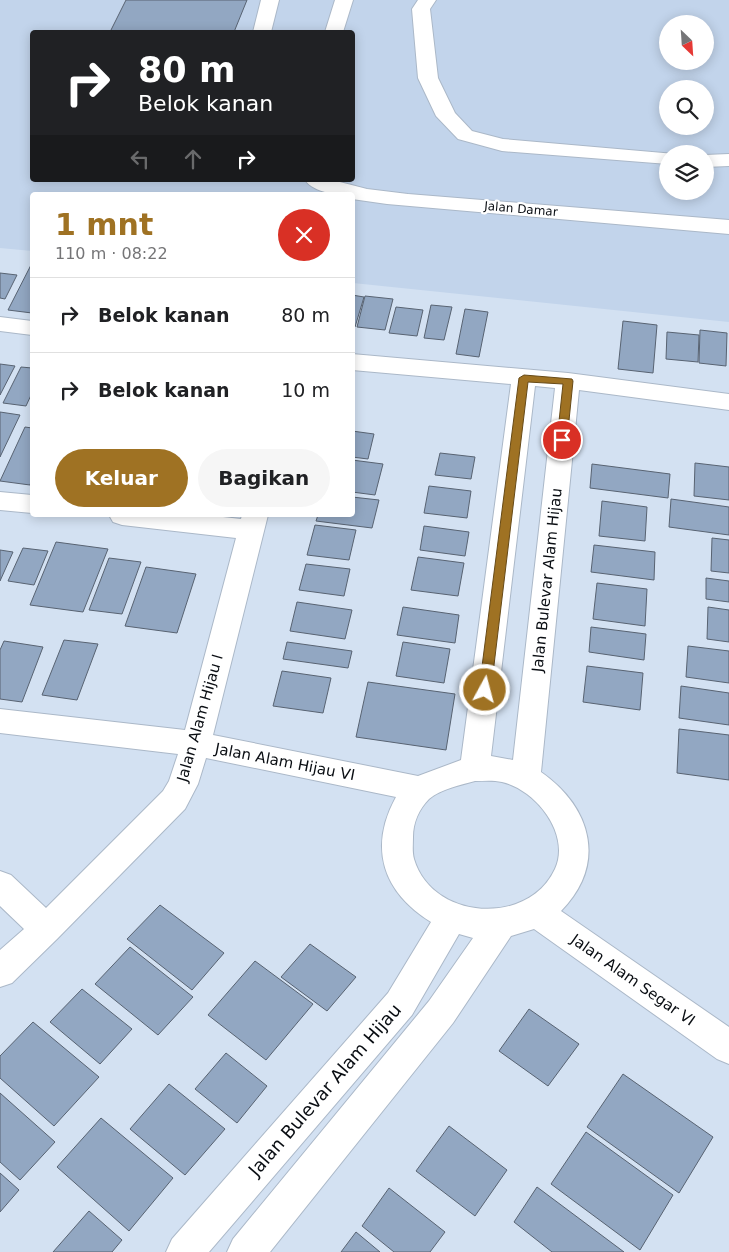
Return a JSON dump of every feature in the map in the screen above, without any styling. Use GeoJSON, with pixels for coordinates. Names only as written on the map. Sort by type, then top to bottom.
{"type":"FeatureCollection","features":[{"type":"Feature","properties":{"kind":"street"},"geometry":{"type":"LineString","coordinates":[[262,30],[270,0]]}},
{"type":"Feature","properties":{"kind":"street"},"geometry":{"type":"LineString","coordinates":[[335,30],[344,0]]}},
{"type":"Feature","properties":{"kind":"street"},"geometry":{"type":"LineString","coordinates":[[427,0],[420,9],[428,78],[446,116],[464,135],[502,145],[659,157]]}},
{"type":"Feature","properties":{"kind":"street"},"geometry":{"type":"LineString","coordinates":[[714,160],[729,160]]}},
{"type":"Feature","properties":{"kind":"street","name":"Jalan Damar"},"geometry":{"type":"LineString","coordinates":[[318,182],[325,186],[349,191],[408,200],[729,228]]}},
{"type":"Feature","properties":{"kind":"street"},"geometry":{"type":"LineString","coordinates":[[0,324],[30,328]]}},
{"type":"Feature","properties":{"kind":"street"},"geometry":{"type":"LineString","coordinates":[[355,362],[568,381],[729,402]]}},
{"type":"Feature","properties":{"kind":"street"},"geometry":{"type":"LineString","coordinates":[[475,768],[524,378]]}},
{"type":"Feature","properties":{"kind":"street","name":"Jalan Bulevar Alam Hijau"},"geometry":{"type":"LineString","coordinates":[[526,778],[568,381]]}},
{"type":"Feature","properties":{"kind":"street"},"geometry":{"type":"LineString","coordinates":[[0,501],[30,504]]}},
{"type":"Feature","properties":{"kind":"street"},"geometry":{"type":"LineString","coordinates":[[159,517],[253,522]]}},
{"type":"Feature","properties":{"kind":"street","name":"Jalan Alam Hijau I"},"geometry":{"type":"LineString","coordinates":[[0,972],[174,800],[183,784],[196,744],[253,522]]}},
{"type":"Feature","properties":{"kind":"street","name":"Jalan Alam Hijau VI"},"geometry":{"type":"LineString","coordinates":[[0,721],[196,744],[420,789]]}},
{"type":"Feature","properties":{"kind":"street"},"geometry":{"type":"LineString","coordinates":[[475,768],[501,769],[526,778],[554,798],[570,827],[574,859],[562,889],[537,913],[520,920],[501,924],[476,924],[451,918],[422,900],[402,873],[395,843],[402,813],[420,789],[475,768]]}},
{"type":"Feature","properties":{"kind":"street"},"geometry":{"type":"LineString","coordinates":[[0,885],[46,928]]}},
{"type":"Feature","properties":{"kind":"street","name":"Jalan Alam Segar VI"},"geometry":{"type":"LineString","coordinates":[[537,913],[729,1047]]}},
{"type":"Feature","properties":{"kind":"street","name":"Jalan Bulevar Alam Hijau"},"geometry":{"type":"LineString","coordinates":[[186,1252],[400,1004],[451,918]]}},
{"type":"Feature","properties":{"kind":"street"},"geometry":{"type":"LineString","coordinates":[[246,1252],[441,1012],[501,924]]}},
{"type":"Feature","properties":{"kind":"shaded area"},"geometry":{"type":"Polygon","coordinates":[[[0,0],[729,0],[729,322],[355,283],[355,192],[30,192],[30,251],[0,248],[0,0]]]}},
{"type":"Feature","properties":{"kind":"building"},"geometry":{"type":"Polygon","coordinates":[[[126,0],[247,0],[235,30],[111,30],[126,0]]]}},
{"type":"Feature","properties":{"kind":"building"},"geometry":{"type":"Polygon","coordinates":[[[30,267],[30,313],[8,310],[30,267]]]}},
{"type":"Feature","properties":{"kind":"building"},"geometry":{"type":"Polygon","coordinates":[[[0,273],[17,275],[5,299],[0,298],[0,273]]]}},
{"type":"Feature","properties":{"kind":"building"},"geometry":{"type":"Polygon","coordinates":[[[355,296],[364,297],[355,327],[355,296]]]}},
{"type":"Feature","properties":{"kind":"building"},"geometry":{"type":"Polygon","coordinates":[[[365,296],[393,299],[385,330],[357,327],[365,296]]]}},
{"type":"Feature","properties":{"kind":"building"},"geometry":{"type":"Polygon","coordinates":[[[431,305],[452,307],[444,340],[424,338],[431,305]]]}},
{"type":"Feature","properties":{"kind":"building"},"geometry":{"type":"Polygon","coordinates":[[[396,307],[423,310],[417,336],[389,333],[396,307]]]}},
{"type":"Feature","properties":{"kind":"building"},"geometry":{"type":"Polygon","coordinates":[[[465,309],[488,312],[479,357],[456,354],[465,309]]]}},
{"type":"Feature","properties":{"kind":"building"},"geometry":{"type":"Polygon","coordinates":[[[623,321],[657,325],[653,373],[618,369],[623,321]]]}},
{"type":"Feature","properties":{"kind":"building"},"geometry":{"type":"Polygon","coordinates":[[[700,330],[727,333],[726,366],[699,363],[700,330]]]}},
{"type":"Feature","properties":{"kind":"building"},"geometry":{"type":"Polygon","coordinates":[[[667,332],[699,335],[698,362],[666,359],[667,332]]]}},
{"type":"Feature","properties":{"kind":"building"},"geometry":{"type":"Polygon","coordinates":[[[0,364],[15,366],[0,395],[0,364]]]}},
{"type":"Feature","properties":{"kind":"building"},"geometry":{"type":"Polygon","coordinates":[[[21,367],[30,368],[30,397],[26,406],[3,403],[21,367]]]}},
{"type":"Feature","properties":{"kind":"building"},"geometry":{"type":"Polygon","coordinates":[[[0,412],[20,415],[0,457],[0,412]]]}},
{"type":"Feature","properties":{"kind":"building"},"geometry":{"type":"Polygon","coordinates":[[[25,427],[30,428],[30,485],[0,481],[25,427]]]}},
{"type":"Feature","properties":{"kind":"building"},"geometry":{"type":"Polygon","coordinates":[[[355,431],[374,434],[368,459],[355,457],[355,431]]]}},
{"type":"Feature","properties":{"kind":"building"},"geometry":{"type":"Polygon","coordinates":[[[440,453],[475,457],[471,479],[435,475],[440,453]]]}},
{"type":"Feature","properties":{"kind":"building"},"geometry":{"type":"Polygon","coordinates":[[[355,460],[383,464],[375,495],[355,492],[355,460]]]}},
{"type":"Feature","properties":{"kind":"building"},"geometry":{"type":"Polygon","coordinates":[[[695,463],[729,467],[729,500],[694,496],[695,463]]]}},
{"type":"Feature","properties":{"kind":"building"},"geometry":{"type":"Polygon","coordinates":[[[592,464],[670,474],[668,498],[590,488],[592,464]]]}},
{"type":"Feature","properties":{"kind":"building"},"geometry":{"type":"Polygon","coordinates":[[[429,486],[471,491],[467,518],[424,513],[429,486]]]}},
{"type":"Feature","properties":{"kind":"building"},"geometry":{"type":"Polygon","coordinates":[[[355,497],[379,500],[372,528],[316,521],[317,517],[355,517],[355,497]]]}},
{"type":"Feature","properties":{"kind":"building"},"geometry":{"type":"Polygon","coordinates":[[[671,499],[729,507],[729,535],[669,527],[671,499]]]}},
{"type":"Feature","properties":{"kind":"building"},"geometry":{"type":"Polygon","coordinates":[[[602,501],[647,507],[645,541],[599,536],[602,501]]]}},
{"type":"Feature","properties":{"kind":"building"},"geometry":{"type":"Polygon","coordinates":[[[315,525],[356,530],[349,560],[307,555],[315,525]]]}},
{"type":"Feature","properties":{"kind":"building"},"geometry":{"type":"Polygon","coordinates":[[[424,526],[469,532],[465,556],[420,550],[424,526]]]}},
{"type":"Feature","properties":{"kind":"building"},"geometry":{"type":"Polygon","coordinates":[[[712,538],[729,540],[729,573],[711,571],[712,538]]]}},
{"type":"Feature","properties":{"kind":"building"},"geometry":{"type":"Polygon","coordinates":[[[56,542],[108,549],[83,612],[30,605],[56,542]]]}},
{"type":"Feature","properties":{"kind":"building"},"geometry":{"type":"Polygon","coordinates":[[[594,545],[655,552],[654,580],[591,572],[594,545]]]}},
{"type":"Feature","properties":{"kind":"building"},"geometry":{"type":"Polygon","coordinates":[[[23,548],[48,551],[34,585],[8,581],[23,548]]]}},
{"type":"Feature","properties":{"kind":"building"},"geometry":{"type":"Polygon","coordinates":[[[0,550],[13,552],[0,581],[0,550]]]}},
{"type":"Feature","properties":{"kind":"building"},"geometry":{"type":"Polygon","coordinates":[[[418,557],[464,563],[458,596],[411,590],[418,557]]]}},
{"type":"Feature","properties":{"kind":"building"},"geometry":{"type":"Polygon","coordinates":[[[109,558],[141,562],[122,614],[89,610],[109,558]]]}},
{"type":"Feature","properties":{"kind":"building"},"geometry":{"type":"Polygon","coordinates":[[[306,564],[350,569],[344,596],[299,590],[306,564]]]}},
{"type":"Feature","properties":{"kind":"building"},"geometry":{"type":"Polygon","coordinates":[[[146,567],[196,574],[177,633],[125,626],[146,567]]]}},
{"type":"Feature","properties":{"kind":"building"},"geometry":{"type":"Polygon","coordinates":[[[706,578],[729,581],[729,602],[706,599],[706,578]]]}},
{"type":"Feature","properties":{"kind":"building"},"geometry":{"type":"Polygon","coordinates":[[[597,583],[647,589],[645,626],[593,619],[597,583]]]}},
{"type":"Feature","properties":{"kind":"building"},"geometry":{"type":"Polygon","coordinates":[[[297,602],[352,610],[345,639],[290,631],[297,602]]]}},
{"type":"Feature","properties":{"kind":"building"},"geometry":{"type":"Polygon","coordinates":[[[403,607],[459,615],[455,643],[397,635],[403,607]]]}},
{"type":"Feature","properties":{"kind":"building"},"geometry":{"type":"Polygon","coordinates":[[[708,607],[729,610],[729,642],[707,639],[708,607]]]}},
{"type":"Feature","properties":{"kind":"building"},"geometry":{"type":"Polygon","coordinates":[[[591,627],[646,634],[644,660],[589,652],[591,627]]]}},
{"type":"Feature","properties":{"kind":"building"},"geometry":{"type":"Polygon","coordinates":[[[64,640],[98,644],[77,700],[42,695],[64,640]]]}},
{"type":"Feature","properties":{"kind":"building"},"geometry":{"type":"Polygon","coordinates":[[[4,641],[43,647],[22,702],[0,699],[0,650],[4,641]]]}},
{"type":"Feature","properties":{"kind":"building"},"geometry":{"type":"Polygon","coordinates":[[[287,642],[352,651],[348,668],[283,659],[287,642]]]}},
{"type":"Feature","properties":{"kind":"building"},"geometry":{"type":"Polygon","coordinates":[[[403,642],[450,649],[444,683],[396,676],[403,642]]]}},
{"type":"Feature","properties":{"kind":"building"},"geometry":{"type":"Polygon","coordinates":[[[688,646],[729,651],[729,683],[686,677],[688,646]]]}},
{"type":"Feature","properties":{"kind":"building"},"geometry":{"type":"Polygon","coordinates":[[[587,666],[643,673],[640,710],[583,702],[587,666]]]}},
{"type":"Feature","properties":{"kind":"building"},"geometry":{"type":"Polygon","coordinates":[[[282,671],[331,678],[323,713],[273,706],[282,671]]]}},
{"type":"Feature","properties":{"kind":"building"},"geometry":{"type":"Polygon","coordinates":[[[368,682],[455,694],[446,750],[356,737],[368,682]]]}},
{"type":"Feature","properties":{"kind":"building"},"geometry":{"type":"Polygon","coordinates":[[[681,686],[729,693],[729,725],[679,718],[681,686]]]}},
{"type":"Feature","properties":{"kind":"building"},"geometry":{"type":"Polygon","coordinates":[[[679,729],[729,735],[729,780],[677,773],[679,729]]]}},
{"type":"Feature","properties":{"kind":"building"},"geometry":{"type":"Polygon","coordinates":[[[160,905],[224,953],[192,990],[127,939],[160,905]]]}},
{"type":"Feature","properties":{"kind":"building"},"geometry":{"type":"Polygon","coordinates":[[[310,944],[356,977],[327,1011],[281,977],[310,944]]]}},
{"type":"Feature","properties":{"kind":"building"},"geometry":{"type":"Polygon","coordinates":[[[130,947],[193,997],[158,1035],[95,984],[130,947]]]}},
{"type":"Feature","properties":{"kind":"building"},"geometry":{"type":"Polygon","coordinates":[[[255,961],[313,1004],[266,1060],[208,1015],[255,961]]]}},
{"type":"Feature","properties":{"kind":"building"},"geometry":{"type":"Polygon","coordinates":[[[82,989],[132,1029],[100,1064],[50,1022],[82,989]]]}},
{"type":"Feature","properties":{"kind":"building"},"geometry":{"type":"Polygon","coordinates":[[[529,1009],[579,1044],[548,1086],[499,1051],[529,1009]]]}},
{"type":"Feature","properties":{"kind":"building"},"geometry":{"type":"Polygon","coordinates":[[[33,1022],[99,1077],[54,1126],[0,1078],[0,1056],[33,1022]]]}},
{"type":"Feature","properties":{"kind":"building"},"geometry":{"type":"Polygon","coordinates":[[[226,1053],[267,1086],[237,1123],[195,1089],[226,1053]]]}},
{"type":"Feature","properties":{"kind":"building"},"geometry":{"type":"Polygon","coordinates":[[[623,1074],[713,1137],[679,1193],[587,1127],[623,1074]]]}},
{"type":"Feature","properties":{"kind":"building"},"geometry":{"type":"Polygon","coordinates":[[[169,1084],[225,1129],[185,1175],[130,1129],[169,1084]]]}},
{"type":"Feature","properties":{"kind":"building"},"geometry":{"type":"Polygon","coordinates":[[[0,1093],[55,1142],[20,1180],[0,1162],[0,1093]]]}},
{"type":"Feature","properties":{"kind":"building"},"geometry":{"type":"Polygon","coordinates":[[[101,1118],[173,1178],[129,1231],[57,1167],[101,1118]]]}},
{"type":"Feature","properties":{"kind":"building"},"geometry":{"type":"Polygon","coordinates":[[[449,1126],[507,1170],[475,1216],[416,1171],[449,1126]]]}},
{"type":"Feature","properties":{"kind":"building"},"geometry":{"type":"Polygon","coordinates":[[[586,1132],[673,1195],[640,1250],[551,1184],[586,1132]]]}},
{"type":"Feature","properties":{"kind":"building"},"geometry":{"type":"Polygon","coordinates":[[[0,1173],[19,1190],[0,1212],[0,1173]]]}},
{"type":"Feature","properties":{"kind":"building"},"geometry":{"type":"Polygon","coordinates":[[[537,1187],[624,1252],[552,1252],[514,1222],[537,1187]]]}},
{"type":"Feature","properties":{"kind":"building"},"geometry":{"type":"Polygon","coordinates":[[[389,1188],[445,1232],[430,1252],[394,1252],[362,1226],[389,1188]]]}},
{"type":"Feature","properties":{"kind":"building"},"geometry":{"type":"Polygon","coordinates":[[[89,1211],[122,1240],[112,1252],[53,1252],[89,1211]]]}},
{"type":"Feature","properties":{"kind":"building"},"geometry":{"type":"Polygon","coordinates":[[[356,1232],[380,1252],[341,1252],[356,1232]]]}},
{"type":"Feature","properties":{"kind":"route"},"geometry":{"type":"LineString","coordinates":[[485,690],[524,378],[568,381],[562,440]]}}]}
